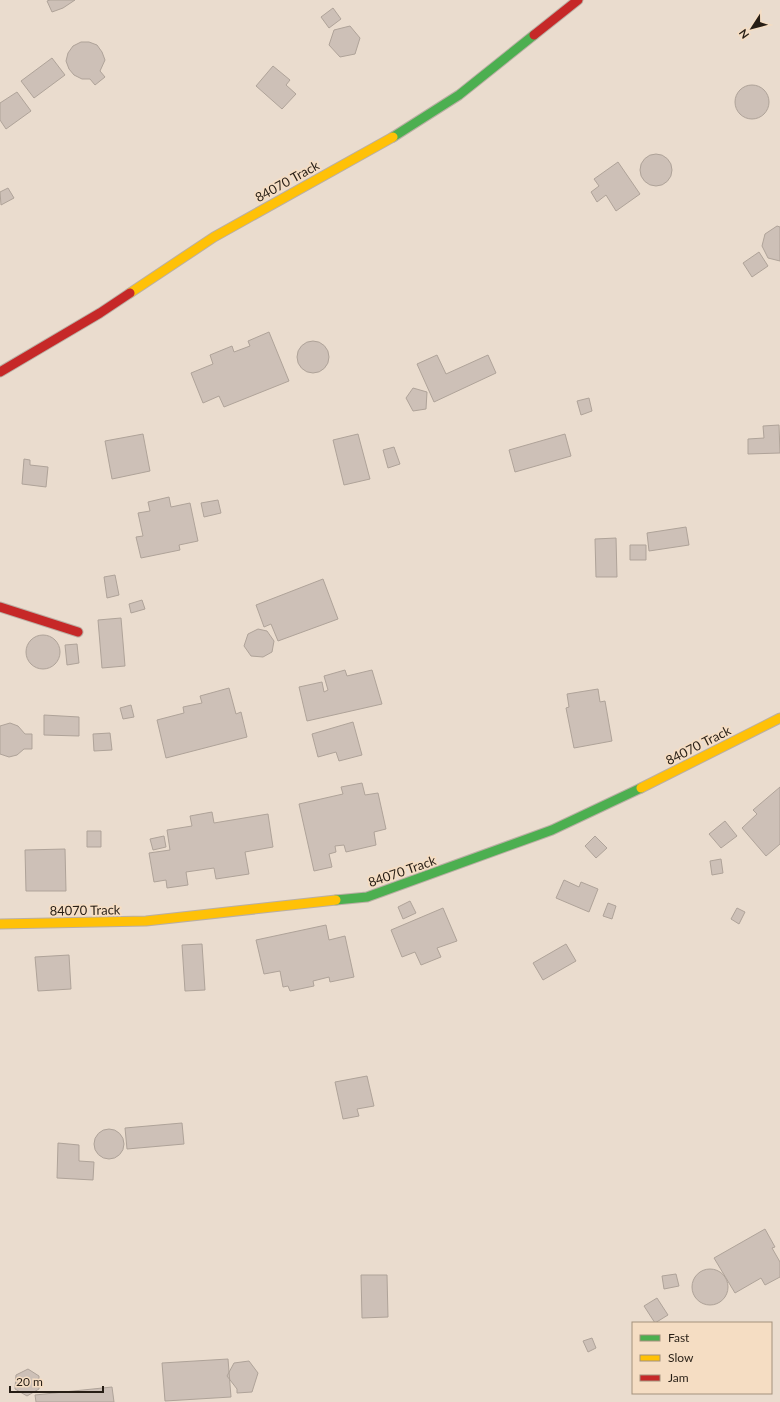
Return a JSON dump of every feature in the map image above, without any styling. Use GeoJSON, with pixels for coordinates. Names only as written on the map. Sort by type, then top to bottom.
{"type":"FeatureCollection","features":[{"type":"Feature","properties":{"kind":"street","name":"84070 Track"},"geometry":{"type":"LineString","coordinates":[[0,372],[100,313],[214,236],[411,127],[459,95],[578,0]]}},
{"type":"Feature","properties":{"kind":"street"},"geometry":{"type":"LineString","coordinates":[[0,607],[78,632]]}},
{"type":"Feature","properties":{"kind":"street","name":"84070 Track"},"geometry":{"type":"LineString","coordinates":[[0,924],[146,921],[367,897],[552,830],[680,769],[780,718]]}},
{"type":"Feature","properties":{"kind":"building"},"geometry":{"type":"Polygon","coordinates":[[[75,0],[63,8],[52,12],[47,1],[75,0]]]}},
{"type":"Feature","properties":{"kind":"building"},"geometry":{"type":"Polygon","coordinates":[[[333,8],[341,19],[329,28],[321,17],[333,8]]]}},
{"type":"Feature","properties":{"kind":"building"},"geometry":{"type":"Polygon","coordinates":[[[350,26],[360,38],[355,54],[340,57],[329,45],[334,30],[350,26]]]}},
{"type":"Feature","properties":{"kind":"building"},"geometry":{"type":"Polygon","coordinates":[[[81,42],[89,42],[97,45],[105,60],[100,71],[105,77],[95,85],[90,79],[82,79],[74,75],[69,69],[66,61],[68,53],[73,46],[81,42]]]}},
{"type":"Feature","properties":{"kind":"building"},"geometry":{"type":"Polygon","coordinates":[[[52,58],[65,75],[34,98],[21,81],[52,58]]]}},
{"type":"Feature","properties":{"kind":"building"},"geometry":{"type":"Polygon","coordinates":[[[273,66],[290,80],[286,85],[296,94],[282,109],[256,86],[273,66]]]}},
{"type":"Feature","properties":{"kind":"building"},"geometry":{"type":"Polygon","coordinates":[[[755,85],[762,87],[767,92],[769,102],[767,112],[762,117],[749,119],[742,117],[737,112],[735,99],[737,92],[742,87],[755,85]]]}},
{"type":"Feature","properties":{"kind":"building"},"geometry":{"type":"Polygon","coordinates":[[[17,92],[31,111],[6,129],[0,120],[0,103],[17,92]]]}},
{"type":"Feature","properties":{"kind":"building"},"geometry":{"type":"Polygon","coordinates":[[[653,154],[659,154],[669,161],[672,170],[671,176],[665,183],[659,186],[653,186],[643,179],[640,173],[640,167],[647,157],[653,154]]]}},
{"type":"Feature","properties":{"kind":"building"},"geometry":{"type":"Polygon","coordinates":[[[618,162],[640,194],[616,211],[606,195],[597,202],[591,192],[599,186],[594,179],[618,162]]]}},
{"type":"Feature","properties":{"kind":"building"},"geometry":{"type":"Polygon","coordinates":[[[8,188],[14,198],[1,205],[0,192],[8,188]]]}},
{"type":"Feature","properties":{"kind":"building"},"geometry":{"type":"Polygon","coordinates":[[[777,226],[780,227],[780,261],[768,258],[762,246],[765,234],[777,226]]]}},
{"type":"Feature","properties":{"kind":"building"},"geometry":{"type":"Polygon","coordinates":[[[759,252],[768,266],[752,277],[743,263],[759,252]]]}},
{"type":"Feature","properties":{"kind":"building"},"geometry":{"type":"Polygon","coordinates":[[[269,332],[289,381],[224,407],[219,396],[203,403],[191,373],[213,364],[210,355],[232,346],[234,352],[250,346],[248,341],[269,332]]]}},
{"type":"Feature","properties":{"kind":"building"},"geometry":{"type":"Polygon","coordinates":[[[313,341],[319,342],[326,348],[329,357],[328,363],[322,370],[313,373],[307,372],[300,366],[297,357],[298,351],[304,344],[313,341]]]}},
{"type":"Feature","properties":{"kind":"building"},"geometry":{"type":"Polygon","coordinates":[[[437,355],[446,374],[488,355],[496,373],[434,402],[417,364],[437,355]]]}},
{"type":"Feature","properties":{"kind":"building"},"geometry":{"type":"Polygon","coordinates":[[[413,388],[427,392],[426,409],[413,411],[406,398],[413,388]]]}},
{"type":"Feature","properties":{"kind":"building"},"geometry":{"type":"Polygon","coordinates":[[[589,398],[592,411],[581,415],[577,401],[589,398]]]}},
{"type":"Feature","properties":{"kind":"building"},"geometry":{"type":"Polygon","coordinates":[[[779,425],[780,453],[748,454],[748,439],[764,438],[763,426],[779,425]]]}},
{"type":"Feature","properties":{"kind":"building"},"geometry":{"type":"Polygon","coordinates":[[[143,434],[150,471],[112,479],[105,441],[143,434]]]}},
{"type":"Feature","properties":{"kind":"building"},"geometry":{"type":"Polygon","coordinates":[[[358,434],[370,479],[344,485],[333,440],[358,434]]]}},
{"type":"Feature","properties":{"kind":"building"},"geometry":{"type":"Polygon","coordinates":[[[565,434],[571,456],[515,472],[509,450],[565,434]]]}},
{"type":"Feature","properties":{"kind":"building"},"geometry":{"type":"Polygon","coordinates":[[[394,447],[400,464],[388,468],[383,450],[394,447]]]}},
{"type":"Feature","properties":{"kind":"building"},"geometry":{"type":"Polygon","coordinates":[[[24,459],[30,460],[30,465],[48,467],[46,487],[22,484],[24,459]]]}},
{"type":"Feature","properties":{"kind":"building"},"geometry":{"type":"Polygon","coordinates":[[[169,497],[171,507],[190,503],[198,541],[179,545],[180,550],[141,558],[136,537],[143,536],[138,513],[150,511],[148,502],[169,497]]]}},
{"type":"Feature","properties":{"kind":"building"},"geometry":{"type":"Polygon","coordinates":[[[218,500],[221,513],[204,517],[201,503],[218,500]]]}},
{"type":"Feature","properties":{"kind":"building"},"geometry":{"type":"Polygon","coordinates":[[[686,527],[689,545],[649,551],[647,533],[686,527]]]}},
{"type":"Feature","properties":{"kind":"building"},"geometry":{"type":"Polygon","coordinates":[[[616,538],[617,577],[596,577],[595,539],[616,538]]]}},
{"type":"Feature","properties":{"kind":"building"},"geometry":{"type":"Polygon","coordinates":[[[630,545],[646,545],[646,560],[630,560],[630,545]]]}},
{"type":"Feature","properties":{"kind":"building"},"geometry":{"type":"Polygon","coordinates":[[[115,575],[119,595],[107,598],[104,577],[115,575]]]}},
{"type":"Feature","properties":{"kind":"building"},"geometry":{"type":"Polygon","coordinates":[[[323,579],[338,619],[278,641],[271,624],[264,627],[256,605],[323,579]]]}},
{"type":"Feature","properties":{"kind":"building"},"geometry":{"type":"Polygon","coordinates":[[[142,600],[145,609],[131,613],[129,604],[142,600]]]}},
{"type":"Feature","properties":{"kind":"building"},"geometry":{"type":"Polygon","coordinates":[[[121,618],[125,666],[102,668],[98,620],[121,618]]]}},
{"type":"Feature","properties":{"kind":"building"},"geometry":{"type":"Polygon","coordinates":[[[258,629],[267,631],[274,641],[272,652],[263,657],[251,656],[244,646],[248,634],[258,629]]]}},
{"type":"Feature","properties":{"kind":"building"},"geometry":{"type":"Polygon","coordinates":[[[40,635],[46,635],[50,636],[57,642],[60,652],[59,659],[53,666],[46,669],[40,669],[36,668],[29,662],[26,655],[26,649],[27,645],[33,638],[40,635]]]}},
{"type":"Feature","properties":{"kind":"building"},"geometry":{"type":"Polygon","coordinates":[[[77,644],[79,663],[67,665],[65,645],[77,644]]]}},
{"type":"Feature","properties":{"kind":"building"},"geometry":{"type":"Polygon","coordinates":[[[345,670],[347,676],[372,670],[382,704],[307,721],[299,687],[322,682],[324,692],[328,690],[324,676],[345,670]]]}},
{"type":"Feature","properties":{"kind":"building"},"geometry":{"type":"Polygon","coordinates":[[[229,688],[236,714],[241,712],[247,737],[166,758],[157,720],[184,713],[183,707],[202,703],[200,696],[229,688]]]}},
{"type":"Feature","properties":{"kind":"building"},"geometry":{"type":"Polygon","coordinates":[[[598,689],[600,702],[605,701],[612,741],[574,748],[566,708],[569,707],[567,694],[598,689]]]}},
{"type":"Feature","properties":{"kind":"building"},"geometry":{"type":"Polygon","coordinates":[[[131,705],[134,717],[123,719],[120,708],[131,705]]]}},
{"type":"Feature","properties":{"kind":"building"},"geometry":{"type":"Polygon","coordinates":[[[44,715],[79,717],[79,736],[44,735],[44,715]]]}},
{"type":"Feature","properties":{"kind":"building"},"geometry":{"type":"Polygon","coordinates":[[[353,722],[362,755],[339,761],[336,752],[318,757],[312,734],[353,722]]]}},
{"type":"Feature","properties":{"kind":"building"},"geometry":{"type":"Polygon","coordinates":[[[10,723],[18,726],[25,734],[32,734],[32,749],[24,749],[17,755],[9,757],[0,754],[0,726],[10,723]]]}},
{"type":"Feature","properties":{"kind":"building"},"geometry":{"type":"Polygon","coordinates":[[[110,733],[112,750],[94,751],[93,734],[110,733]]]}},
{"type":"Feature","properties":{"kind":"building"},"geometry":{"type":"Polygon","coordinates":[[[362,783],[365,795],[378,793],[386,829],[374,832],[376,845],[346,852],[344,845],[335,846],[336,852],[329,854],[332,867],[314,871],[299,804],[343,794],[341,787],[362,783]]]}},
{"type":"Feature","properties":{"kind":"building"},"geometry":{"type":"Polygon","coordinates":[[[780,787],[780,844],[766,856],[742,828],[757,814],[753,810],[780,787]]]}},
{"type":"Feature","properties":{"kind":"building"},"geometry":{"type":"Polygon","coordinates":[[[212,812],[214,823],[268,814],[273,847],[245,852],[249,874],[216,879],[214,868],[186,872],[188,885],[167,888],[166,880],[154,882],[149,853],[170,850],[167,830],[192,826],[190,816],[212,812]]]}},
{"type":"Feature","properties":{"kind":"building"},"geometry":{"type":"Polygon","coordinates":[[[725,821],[737,836],[721,848],[709,834],[725,821]]]}},
{"type":"Feature","properties":{"kind":"building"},"geometry":{"type":"Polygon","coordinates":[[[87,831],[101,831],[101,847],[87,847],[87,831]]]}},
{"type":"Feature","properties":{"kind":"building"},"geometry":{"type":"Polygon","coordinates":[[[164,836],[166,847],[153,850],[150,839],[164,836]]]}},
{"type":"Feature","properties":{"kind":"building"},"geometry":{"type":"Polygon","coordinates":[[[595,836],[607,848],[596,858],[585,846],[595,836]]]}},
{"type":"Feature","properties":{"kind":"building"},"geometry":{"type":"Polygon","coordinates":[[[65,849],[66,891],[26,891],[25,850],[65,849]]]}},
{"type":"Feature","properties":{"kind":"building"},"geometry":{"type":"Polygon","coordinates":[[[721,859],[723,873],[712,875],[710,861],[721,859]]]}},
{"type":"Feature","properties":{"kind":"building"},"geometry":{"type":"Polygon","coordinates":[[[564,880],[579,887],[581,882],[598,889],[589,912],[556,898],[564,880]]]}},
{"type":"Feature","properties":{"kind":"building"},"geometry":{"type":"Polygon","coordinates":[[[410,901],[416,913],[403,919],[398,907],[410,901]]]}},
{"type":"Feature","properties":{"kind":"building"},"geometry":{"type":"Polygon","coordinates":[[[608,903],[616,906],[612,919],[603,916],[608,903]]]}},
{"type":"Feature","properties":{"kind":"building"},"geometry":{"type":"Polygon","coordinates":[[[443,908],[457,941],[437,948],[441,957],[421,965],[415,952],[402,957],[391,930],[443,908]]]}},
{"type":"Feature","properties":{"kind":"building"},"geometry":{"type":"Polygon","coordinates":[[[737,908],[745,912],[739,924],[731,919],[737,908]]]}},
{"type":"Feature","properties":{"kind":"building"},"geometry":{"type":"Polygon","coordinates":[[[326,925],[329,940],[345,936],[354,977],[330,982],[329,977],[313,981],[314,986],[290,991],[288,986],[283,987],[280,971],[264,974],[256,940],[326,925]]]}},
{"type":"Feature","properties":{"kind":"building"},"geometry":{"type":"Polygon","coordinates":[[[202,944],[205,990],[185,991],[182,945],[202,944]]]}},
{"type":"Feature","properties":{"kind":"building"},"geometry":{"type":"Polygon","coordinates":[[[566,944],[576,961],[543,980],[533,963],[566,944]]]}},
{"type":"Feature","properties":{"kind":"building"},"geometry":{"type":"Polygon","coordinates":[[[69,955],[71,989],[38,991],[35,957],[69,955]]]}},
{"type":"Feature","properties":{"kind":"building"},"geometry":{"type":"Polygon","coordinates":[[[367,1076],[374,1106],[357,1109],[359,1116],[343,1119],[335,1082],[367,1076]]]}},
{"type":"Feature","properties":{"kind":"building"},"geometry":{"type":"Polygon","coordinates":[[[182,1123],[184,1144],[127,1149],[125,1128],[182,1123]]]}},
{"type":"Feature","properties":{"kind":"building"},"geometry":{"type":"Polygon","coordinates":[[[109,1129],[120,1133],[124,1144],[120,1155],[109,1159],[98,1155],[94,1144],[98,1133],[109,1129]]]}},
{"type":"Feature","properties":{"kind":"building"},"geometry":{"type":"Polygon","coordinates":[[[58,1143],[79,1145],[79,1161],[94,1162],[93,1180],[57,1178],[58,1143]]]}},
{"type":"Feature","properties":{"kind":"building"},"geometry":{"type":"Polygon","coordinates":[[[765,1229],[775,1247],[772,1248],[780,1262],[780,1277],[765,1285],[761,1278],[735,1293],[714,1258],[765,1229]]]}},
{"type":"Feature","properties":{"kind":"building"},"geometry":{"type":"Polygon","coordinates":[[[710,1269],[723,1274],[728,1287],[723,1300],[710,1305],[697,1300],[692,1287],[697,1274],[710,1269]]]}},
{"type":"Feature","properties":{"kind":"building"},"geometry":{"type":"Polygon","coordinates":[[[676,1274],[679,1286],[664,1289],[662,1276],[676,1274]]]}},
{"type":"Feature","properties":{"kind":"building"},"geometry":{"type":"Polygon","coordinates":[[[361,1275],[387,1275],[388,1317],[362,1318],[361,1275]]]}},
{"type":"Feature","properties":{"kind":"building"},"geometry":{"type":"Polygon","coordinates":[[[657,1298],[668,1315],[654,1322],[644,1306],[657,1298]]]}},
{"type":"Feature","properties":{"kind":"building"},"geometry":{"type":"Polygon","coordinates":[[[592,1338],[596,1348],[588,1352],[583,1341],[592,1338]]]}},
{"type":"Feature","properties":{"kind":"building"},"geometry":{"type":"Polygon","coordinates":[[[228,1359],[231,1397],[165,1401],[162,1363],[228,1359]]]}},
{"type":"Feature","properties":{"kind":"building"},"geometry":{"type":"Polygon","coordinates":[[[249,1361],[258,1373],[252,1392],[237,1393],[237,1389],[227,1376],[234,1363],[249,1361]]]}},
{"type":"Feature","properties":{"kind":"building"},"geometry":{"type":"Polygon","coordinates":[[[28,1369],[39,1376],[39,1389],[27,1396],[15,1389],[16,1375],[28,1369]]]}},
{"type":"Feature","properties":{"kind":"building"},"geometry":{"type":"Polygon","coordinates":[[[112,1387],[114,1402],[36,1402],[35,1395],[112,1387]]]}},
{"type":"Feature","properties":{"kind":"traffic: fast"},"geometry":{"type":"LineString","coordinates":[[393,137],[459,95],[534,35]]}},
{"type":"Feature","properties":{"kind":"traffic: fast"},"geometry":{"type":"LineString","coordinates":[[336,900],[367,897],[552,830],[641,788]]}},
{"type":"Feature","properties":{"kind":"traffic: slow"},"geometry":{"type":"LineString","coordinates":[[130,293],[214,237],[393,137]]}},
{"type":"Feature","properties":{"kind":"traffic: slow"},"geometry":{"type":"LineString","coordinates":[[641,788],[780,718]]}},
{"type":"Feature","properties":{"kind":"traffic: slow"},"geometry":{"type":"LineString","coordinates":[[0,924],[146,921],[336,900]]}},
{"type":"Feature","properties":{"kind":"traffic: jam"},"geometry":{"type":"LineString","coordinates":[[534,35],[578,0]]}},
{"type":"Feature","properties":{"kind":"traffic: jam"},"geometry":{"type":"LineString","coordinates":[[0,372],[100,313],[130,293]]}},
{"type":"Feature","properties":{"kind":"traffic: jam"},"geometry":{"type":"LineString","coordinates":[[0,607],[78,632]]}}]}
